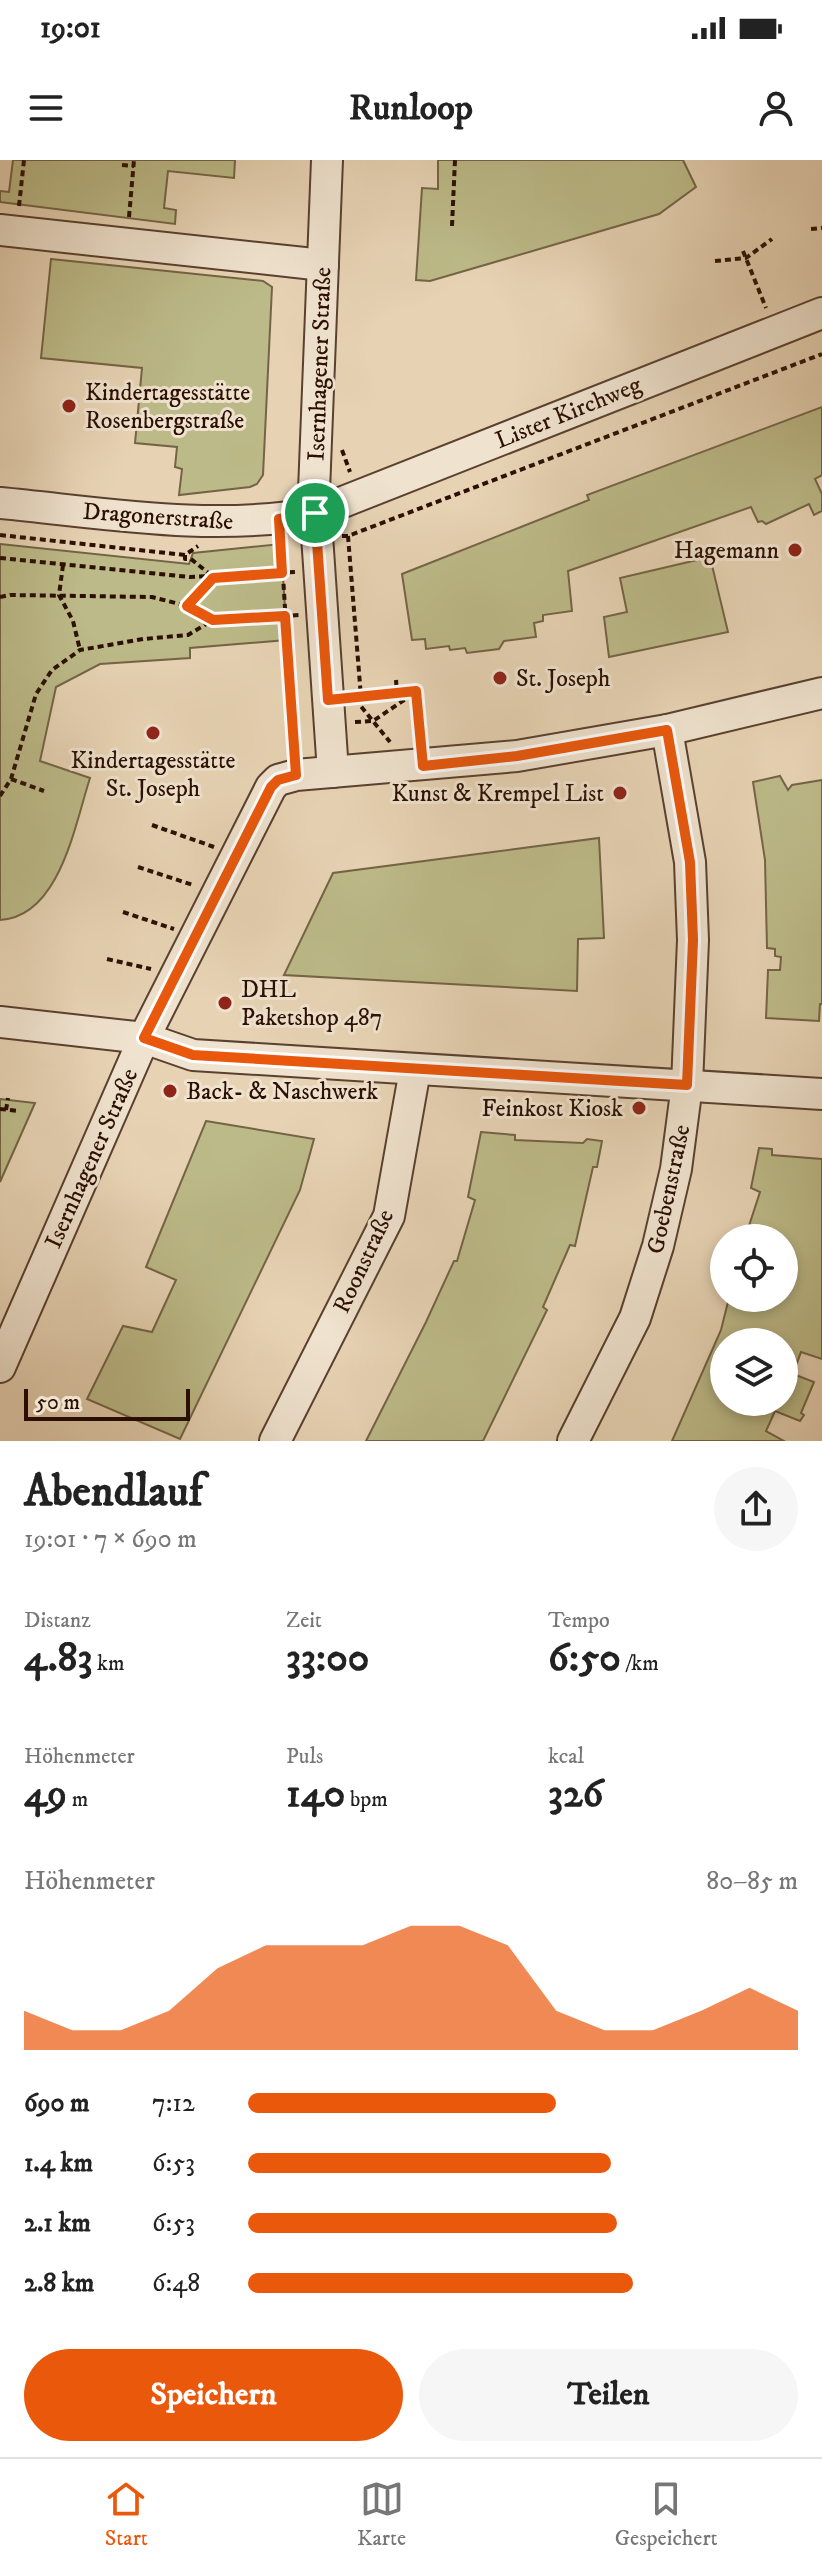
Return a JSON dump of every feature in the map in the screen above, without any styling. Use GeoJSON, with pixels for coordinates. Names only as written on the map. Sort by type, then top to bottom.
{"type":"FeatureCollection","features":[{"type":"Feature","properties":{"kind":"street","name":"Isernhagener Straße"},"geometry":{"type":"LineString","coordinates":[[327,160],[314,491],[321,613],[341,699],[333,772]]}},
{"type":"Feature","properties":{"kind":"street"},"geometry":{"type":"LineString","coordinates":[[9,221],[323,265]]}},
{"type":"Feature","properties":{"kind":"street","name":"Lister Kirchweg"},"geometry":{"type":"LineString","coordinates":[[315,513],[822,313]]}},
{"type":"Feature","properties":{"kind":"street","name":"Dragonerstraße"},"geometry":{"type":"LineString","coordinates":[[0,503],[188,522],[239,522],[315,513]]}},
{"type":"Feature","properties":{"kind":"street"},"geometry":{"type":"LineString","coordinates":[[296,775],[517,756],[667,730],[822,693]]}},
{"type":"Feature","properties":{"kind":"street","name":"Goebenstraße"},"geometry":{"type":"LineString","coordinates":[[573,1441],[635,1318],[658,1246],[676,1169],[687,1085],[693,940],[690,862],[667,730]]}},
{"type":"Feature","properties":{"kind":"street","name":"Isernhagener Straße"},"geometry":{"type":"LineString","coordinates":[[0,1367],[144,1038],[271,787],[278,780],[296,775]]}},
{"type":"Feature","properties":{"kind":"street"},"geometry":{"type":"LineString","coordinates":[[0,1022],[144,1038],[193,1055],[822,1094]]}},
{"type":"Feature","properties":{"kind":"street","name":"Roonstraße"},"geometry":{"type":"LineString","coordinates":[[275,1441],[389,1216],[415,1070]]}},
{"type":"Feature","properties":{"kind":"path"},"geometry":{"type":"LineString","coordinates":[[9,221],[24,160]]}},
{"type":"Feature","properties":{"kind":"path"},"geometry":{"type":"LineString","coordinates":[[452,226],[455,160]]}},
{"type":"Feature","properties":{"kind":"path"},"geometry":{"type":"LineString","coordinates":[[122,165],[134,163],[128,224]]}},
{"type":"Feature","properties":{"kind":"path"},"geometry":{"type":"LineString","coordinates":[[811,229],[822,228]]}},
{"type":"Feature","properties":{"kind":"path"},"geometry":{"type":"LineString","coordinates":[[715,261],[746,258],[772,239]]}},
{"type":"Feature","properties":{"kind":"path"},"geometry":{"type":"LineString","coordinates":[[743,251],[769,316]]}},
{"type":"Feature","properties":{"kind":"path"},"geometry":{"type":"LineString","coordinates":[[340,445],[351,477]]}},
{"type":"Feature","properties":{"kind":"path"},"geometry":{"type":"LineString","coordinates":[[279,519],[296,775]]}},
{"type":"Feature","properties":{"kind":"path"},"geometry":{"type":"LineString","coordinates":[[348,536],[361,697]]}},
{"type":"Feature","properties":{"kind":"path"},"geometry":{"type":"LineString","coordinates":[[185,555],[185,559],[191,559],[213,578]]}},
{"type":"Feature","properties":{"kind":"path"},"geometry":{"type":"LineString","coordinates":[[0,558],[213,578],[318,571]]}},
{"type":"Feature","properties":{"kind":"path"},"geometry":{"type":"LineString","coordinates":[[63,564],[59,595],[73,621],[80,650]]}},
{"type":"Feature","properties":{"kind":"path"},"geometry":{"type":"LineString","coordinates":[[187,606],[213,578]]}},
{"type":"Feature","properties":{"kind":"path"},"geometry":{"type":"LineString","coordinates":[[0,597],[152,597],[187,606],[213,620]]}},
{"type":"Feature","properties":{"kind":"path"},"geometry":{"type":"LineString","coordinates":[[0,796],[11,779],[36,694],[52,670],[80,650],[188,635],[213,620],[321,613]]}},
{"type":"Feature","properties":{"kind":"path"},"geometry":{"type":"LineString","coordinates":[[396,680],[397,694]]}},
{"type":"Feature","properties":{"kind":"path"},"geometry":{"type":"LineString","coordinates":[[341,699],[397,694],[422,688]]}},
{"type":"Feature","properties":{"kind":"path"},"geometry":{"type":"LineString","coordinates":[[416,691],[417,766]]}},
{"type":"Feature","properties":{"kind":"path"},"geometry":{"type":"LineString","coordinates":[[341,699],[417,766]]}},
{"type":"Feature","properties":{"kind":"path"},"geometry":{"type":"LineString","coordinates":[[417,701],[424,700]]}},
{"type":"Feature","properties":{"kind":"path"},"geometry":{"type":"LineString","coordinates":[[11,779],[44,791]]}},
{"type":"Feature","properties":{"kind":"path"},"geometry":{"type":"LineString","coordinates":[[152,825],[199,842]]}},
{"type":"Feature","properties":{"kind":"path"},"geometry":{"type":"LineString","coordinates":[[138,867],[181,881]]}},
{"type":"Feature","properties":{"kind":"path"},"geometry":{"type":"LineString","coordinates":[[123,912],[161,924]]}},
{"type":"Feature","properties":{"kind":"path"},"geometry":{"type":"LineString","coordinates":[[107,959],[141,966]]}},
{"type":"Feature","properties":{"kind":"path"},"geometry":{"type":"LineString","coordinates":[[8,1098],[3,1109],[19,1111]]}},
{"type":"Feature","properties":{"kind":"shaded area"},"geometry":{"type":"Polygon","coordinates":[[[13,160],[235,160],[234,178],[168,171],[164,208],[176,210],[175,224],[0,202],[0,191],[9,192],[13,160]]]}},
{"type":"Feature","properties":{"kind":"shaded area"},"geometry":{"type":"Polygon","coordinates":[[[438,160],[683,160],[696,187],[659,214],[430,281],[416,280],[422,188],[438,189],[438,160]]]}},
{"type":"Feature","properties":{"kind":"shaded area"},"geometry":{"type":"Polygon","coordinates":[[[51,259],[263,281],[272,287],[263,475],[257,484],[179,495],[182,469],[175,467],[177,447],[135,443],[142,368],[41,358],[51,259]]]}},
{"type":"Feature","properties":{"kind":"shaded area"},"geometry":{"type":"Polygon","coordinates":[[[822,407],[822,475],[815,479],[822,494],[822,511],[814,515],[809,504],[766,524],[758,522],[751,507],[568,571],[572,611],[543,615],[543,621],[534,623],[536,637],[504,641],[499,649],[467,653],[465,648],[450,650],[449,646],[426,649],[425,639],[412,640],[402,574],[589,500],[587,495],[822,407]]]}},
{"type":"Feature","properties":{"kind":"shaded area"},"geometry":{"type":"Polygon","coordinates":[[[0,544],[189,564],[193,553],[281,544],[287,640],[190,648],[190,658],[100,664],[56,687],[40,761],[90,778],[71,842],[51,886],[37,903],[20,915],[0,920],[0,544]]]}},
{"type":"Feature","properties":{"kind":"shaded area"},"geometry":{"type":"Polygon","coordinates":[[[710,557],[728,632],[609,657],[604,617],[627,612],[620,578],[710,557]]]}},
{"type":"Feature","properties":{"kind":"shaded area"},"geometry":{"type":"Polygon","coordinates":[[[780,776],[788,790],[792,785],[822,780],[822,1004],[819,1021],[766,1018],[768,970],[780,970],[781,957],[775,956],[775,949],[767,948],[765,860],[753,782],[780,776]]]}},
{"type":"Feature","properties":{"kind":"shaded area"},"geometry":{"type":"Polygon","coordinates":[[[599,838],[604,938],[578,939],[577,991],[284,975],[333,873],[599,838]]]}},
{"type":"Feature","properties":{"kind":"shaded area"},"geometry":{"type":"Polygon","coordinates":[[[0,1099],[35,1103],[0,1182],[0,1099]]]}},
{"type":"Feature","properties":{"kind":"shaded area"},"geometry":{"type":"Polygon","coordinates":[[[206,1121],[314,1139],[300,1190],[180,1439],[87,1399],[123,1326],[152,1332],[176,1280],[146,1267],[206,1121]]]}},
{"type":"Feature","properties":{"kind":"shaded area"},"geometry":{"type":"Polygon","coordinates":[[[481,1132],[515,1135],[515,1140],[602,1141],[575,1246],[570,1245],[543,1307],[547,1310],[483,1441],[366,1441],[454,1261],[457,1261],[475,1200],[468,1197],[481,1132]]]}},
{"type":"Feature","properties":{"kind":"shaded area"},"geometry":{"type":"Polygon","coordinates":[[[759,1148],[772,1149],[772,1155],[822,1159],[822,1359],[801,1352],[798,1360],[798,1328],[722,1328],[726,1312],[798,1312],[798,1224],[750,1224],[760,1192],[751,1188],[759,1148]]]}},
{"type":"Feature","properties":{"kind":"shaded area"},"geometry":{"type":"Polygon","coordinates":[[[710,1355],[710,1416],[773,1416],[766,1431],[784,1441],[672,1441],[710,1355]]]}},
{"type":"Feature","properties":{"kind":"shaded area"},"geometry":{"type":"Polygon","coordinates":[[[798,1376],[814,1382],[800,1421],[788,1416],[798,1416],[798,1376]]]}},
{"type":"Feature","properties":{"kind":"place","name":"Kindertagesstätte Rosenbergstraße"},"geometry":{"type":"Point","coordinates":[69,406]}},
{"type":"Feature","properties":{"kind":"place","name":"Hagemann"},"geometry":{"type":"Point","coordinates":[795,550]}},
{"type":"Feature","properties":{"kind":"place","name":"St. Joseph"},"geometry":{"type":"Point","coordinates":[500,678]}},
{"type":"Feature","properties":{"kind":"place","name":"Kindertagesstätte St. Joseph"},"geometry":{"type":"Point","coordinates":[153,733]}},
{"type":"Feature","properties":{"kind":"place","name":"Kunst & Krempel List"},"geometry":{"type":"Point","coordinates":[620,793]}},
{"type":"Feature","properties":{"kind":"place","name":"DHL Paketshop 487"},"geometry":{"type":"Point","coordinates":[225,1003]}},
{"type":"Feature","properties":{"kind":"place","name":"Back- & Naschwerk"},"geometry":{"type":"Point","coordinates":[170,1091]}},
{"type":"Feature","properties":{"kind":"place","name":"Feinkost Kiosk"},"geometry":{"type":"Point","coordinates":[639,1108]}},
{"type":"Feature","properties":{"kind":"route"},"geometry":{"type":"LineString","coordinates":[[315,513],[328,700],[416,691],[423,766],[517,756],[667,730],[690,862],[693,940],[687,1085],[193,1055],[144,1038],[271,787],[278,780],[296,775],[285,616],[213,620],[187,606],[213,578],[282,573],[279,519],[315,513]]}}]}
